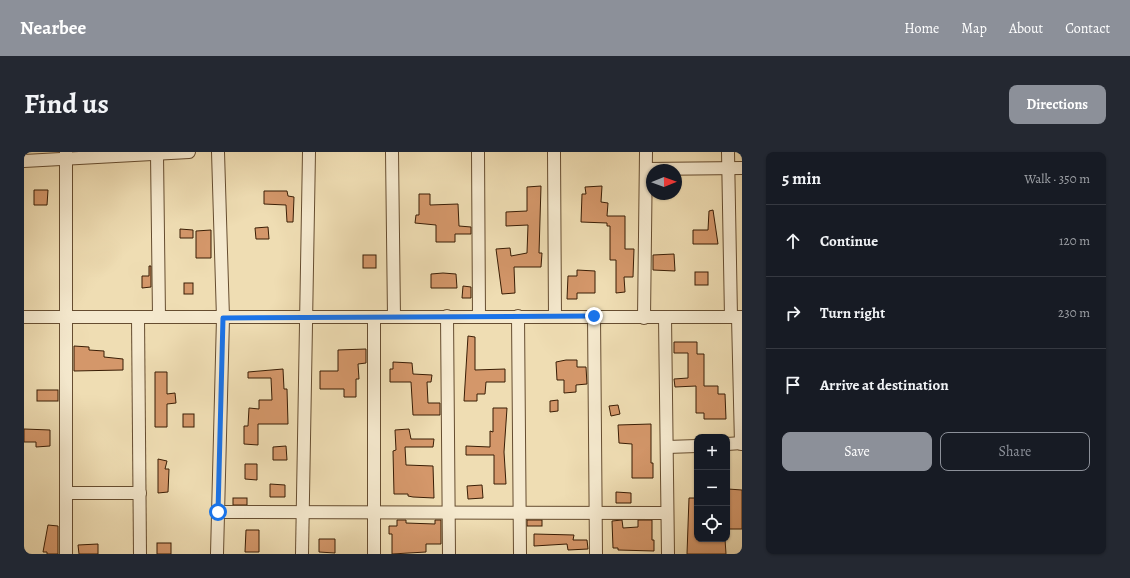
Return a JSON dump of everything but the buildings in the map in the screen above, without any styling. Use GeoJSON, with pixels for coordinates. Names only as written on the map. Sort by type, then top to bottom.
{"type":"FeatureCollection","features":[{"type":"Feature","properties":{"kind":"street"},"geometry":{"type":"LineString","coordinates":[[24,161],[66,155],[157,154],[189,152]]}},
{"type":"Feature","properties":{"kind":"street"},"geometry":{"type":"LineString","coordinates":[[217,554],[223,318],[218,152]]}},
{"type":"Feature","properties":{"kind":"street"},"geometry":{"type":"LineString","coordinates":[[302,554],[309,152]]}},
{"type":"Feature","properties":{"kind":"street"},"geometry":{"type":"LineString","coordinates":[[392,152],[394,317]]}},
{"type":"Feature","properties":{"kind":"street"},"geometry":{"type":"LineString","coordinates":[[478,152],[479,317]]}},
{"type":"Feature","properties":{"kind":"street"},"geometry":{"type":"LineString","coordinates":[[554,152],[555,317]]}},
{"type":"Feature","properties":{"kind":"street"},"geometry":{"type":"LineString","coordinates":[[646,152],[646,164]]}},
{"type":"Feature","properties":{"kind":"street"},"geometry":{"type":"LineString","coordinates":[[728,152],[742,443],[730,444]]}},
{"type":"Feature","properties":{"kind":"street"},"geometry":{"type":"LineString","coordinates":[[157,154],[159,316]]}},
{"type":"Feature","properties":{"kind":"street"},"geometry":{"type":"LineString","coordinates":[[66,155],[66,554]]}},
{"type":"Feature","properties":{"kind":"street"},"geometry":{"type":"LineString","coordinates":[[682,169],[742,168]]}},
{"type":"Feature","properties":{"kind":"street"},"geometry":{"type":"LineString","coordinates":[[644,318],[646,169]]}},
{"type":"Feature","properties":{"kind":"street"},"geometry":{"type":"LineString","coordinates":[[446,316],[450,554]]}},
{"type":"Feature","properties":{"kind":"street"},"geometry":{"type":"LineString","coordinates":[[518,316],[520,554]]}},
{"type":"Feature","properties":{"kind":"street"},"geometry":{"type":"LineString","coordinates":[[594,316],[596,554]]}},
{"type":"Feature","properties":{"kind":"street"},"geometry":{"type":"LineString","coordinates":[[24,317],[737,317]]}},
{"type":"Feature","properties":{"kind":"street"},"geometry":{"type":"LineString","coordinates":[[138,317],[140,554]]}},
{"type":"Feature","properties":{"kind":"street"},"geometry":{"type":"LineString","coordinates":[[374,317],[374,554]]}},
{"type":"Feature","properties":{"kind":"street"},"geometry":{"type":"LineString","coordinates":[[665,317],[668,554]]}},
{"type":"Feature","properties":{"kind":"street"},"geometry":{"type":"LineString","coordinates":[[667,447],[694,446]]}},
{"type":"Feature","properties":{"kind":"street"},"geometry":{"type":"LineString","coordinates":[[66,493],[140,493]]}},
{"type":"Feature","properties":{"kind":"street"},"geometry":{"type":"LineString","coordinates":[[218,512],[667,513]]}},
{"type":"Feature","properties":{"kind":"route"},"geometry":{"type":"LineString","coordinates":[[218,512],[223,318],[594,316]]}}]}
